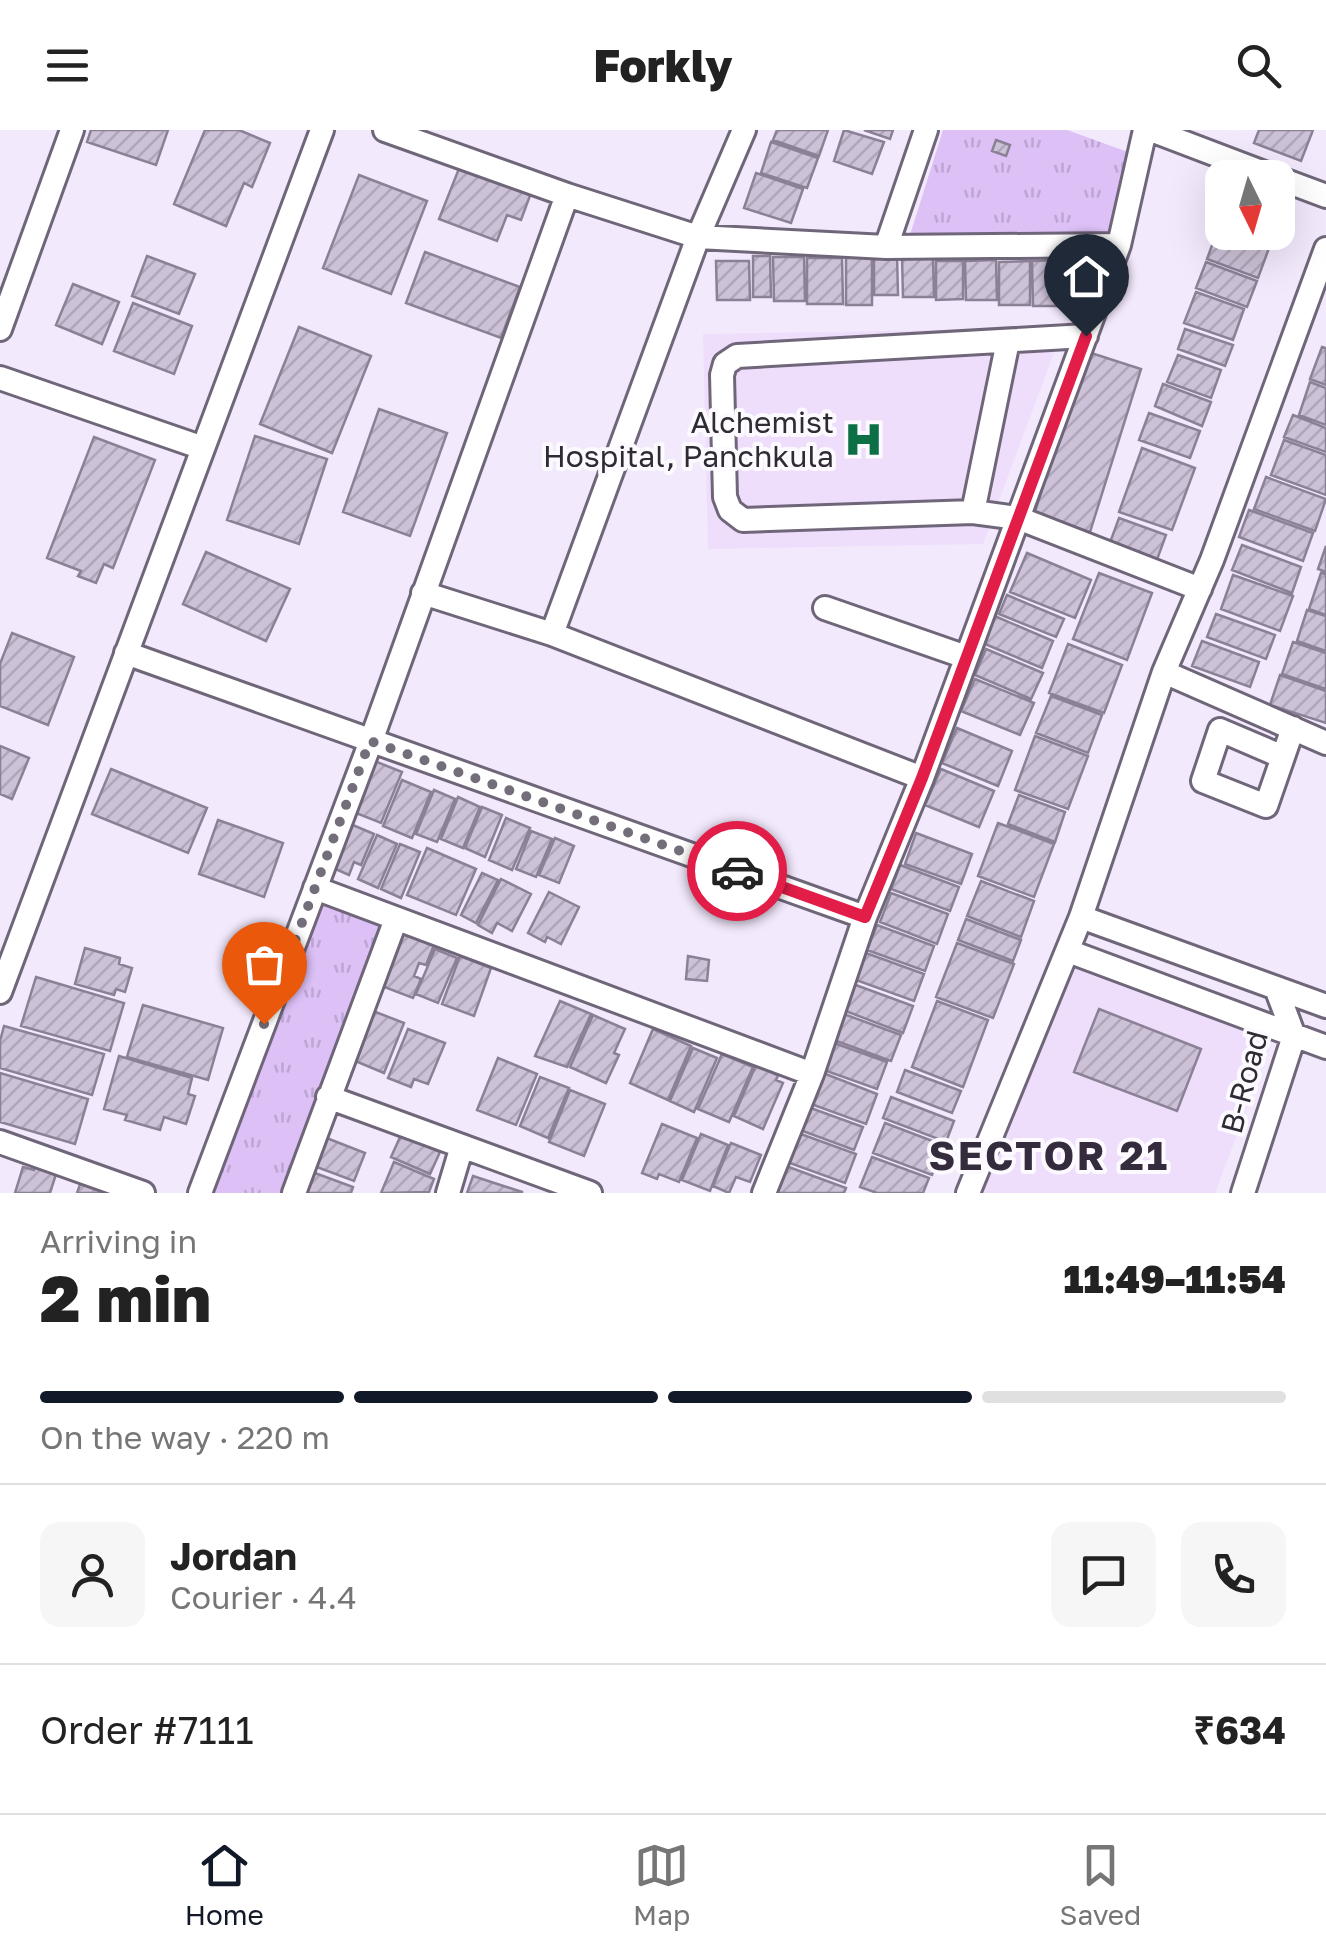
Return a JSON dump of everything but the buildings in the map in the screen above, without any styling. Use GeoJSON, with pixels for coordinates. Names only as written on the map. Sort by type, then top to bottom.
{"type":"FeatureCollection","features":[{"type":"Feature","properties":{"kind":"street"},"geometry":{"type":"LineString","coordinates":[[0,329],[72,130]]}},
{"type":"Feature","properties":{"kind":"street"},"geometry":{"type":"LineString","coordinates":[[0,992],[322,130]]}},
{"type":"Feature","properties":{"kind":"street"},"geometry":{"type":"LineString","coordinates":[[386,130],[566,195],[698,236],[886,247],[1120,245]]}},
{"type":"Feature","properties":{"kind":"street"},"geometry":{"type":"LineString","coordinates":[[552,634],[698,236],[744,130]]}},
{"type":"Feature","properties":{"kind":"street"},"geometry":{"type":"LineString","coordinates":[[886,247],[926,130]]}},
{"type":"Feature","properties":{"kind":"street"},"geometry":{"type":"LineString","coordinates":[[764,1193],[812,1074],[865,917],[922,778],[1120,245],[1148,130],[1229,160]]}},
{"type":"Feature","properties":{"kind":"street"},"geometry":{"type":"LineString","coordinates":[[1295,185],[1326,196]]}},
{"type":"Feature","properties":{"kind":"street"},"geometry":{"type":"LineString","coordinates":[[200,1193],[370,741],[566,195]]}},
{"type":"Feature","properties":{"kind":"street"},"geometry":{"type":"LineString","coordinates":[[968,1193],[1068,952],[1164,672],[1200,589],[1326,248]]}},
{"type":"Feature","properties":{"kind":"street"},"geometry":{"type":"LineString","coordinates":[[1086,336],[737,356],[725,364],[722,376],[724,496],[736,517],[743,520],[973,512],[1018,518],[1200,589]]}},
{"type":"Feature","properties":{"kind":"street"},"geometry":{"type":"LineString","coordinates":[[973,512],[1008,341]]}},
{"type":"Feature","properties":{"kind":"street"},"geometry":{"type":"LineString","coordinates":[[0,378],[203,448]]}},
{"type":"Feature","properties":{"kind":"street"},"geometry":{"type":"LineString","coordinates":[[424,593],[552,634],[922,778]]}},
{"type":"Feature","properties":{"kind":"street"},"geometry":{"type":"LineString","coordinates":[[826,608],[966,658]]}},
{"type":"Feature","properties":{"kind":"street"},"geometry":{"type":"LineString","coordinates":[[126,653],[865,917]]}},
{"type":"Feature","properties":{"kind":"street"},"geometry":{"type":"LineString","coordinates":[[1164,672],[1326,743]]}},
{"type":"Feature","properties":{"kind":"street"},"geometry":{"type":"LineString","coordinates":[[1283,757],[1292,728]]}},
{"type":"Feature","properties":{"kind":"street"},"geometry":{"type":"LineString","coordinates":[[315,888],[812,1074]]}},
{"type":"Feature","properties":{"kind":"street"},"geometry":{"type":"LineString","coordinates":[[1081,916],[1326,1006]]}},
{"type":"Feature","properties":{"kind":"street"},"geometry":{"type":"LineString","coordinates":[[294,1193],[396,919]]}},
{"type":"Feature","properties":{"kind":"street"},"geometry":{"type":"LineString","coordinates":[[1068,952],[1326,1047]]}},
{"type":"Feature","properties":{"kind":"street","name":"B-Road"},"geometry":{"type":"LineString","coordinates":[[1243,1193],[1294,1036],[1276,988]]}},
{"type":"Feature","properties":{"kind":"street"},"geometry":{"type":"LineString","coordinates":[[328,1097],[590,1193]]}},
{"type":"Feature","properties":{"kind":"street"},"geometry":{"type":"LineString","coordinates":[[0,1142],[143,1193]]}},
{"type":"Feature","properties":{"kind":"street"},"geometry":{"type":"LineString","coordinates":[[448,1193],[462,1146]]}},
{"type":"Feature","properties":{"kind":"shaded area","name":"Alchemist Hospital, Panchkula"},"geometry":{"type":"Polygon","coordinates":[[[1063,328],[983,544],[708,549],[703,334],[1063,328]]]}},
{"type":"Feature","properties":{"kind":"shaded area"},"geometry":{"type":"Polygon","coordinates":[[[1072,961],[1260,1030],[1269,1050],[1215,1193],[982,1193],[1072,961]]]}},
{"type":"Feature","properties":{"kind":"green space"},"geometry":{"type":"Polygon","coordinates":[[[943,130],[1067,130],[1136,155],[1108,234],[910,235],[943,130]]]}},
{"type":"Feature","properties":{"kind":"green space"},"geometry":{"type":"Polygon","coordinates":[[[321,904],[383,927],[282,1193],[213,1193],[321,904]]]}},
{"type":"Feature","properties":{"kind":"way so far"},"geometry":{"type":"LineString","coordinates":[[264,1024],[370,741],[737,871]]}},
{"type":"Feature","properties":{"kind":"place","name":"Alchemist Hospital, Panchkula"},"geometry":{"type":"Point","coordinates":[864,439]}},
{"type":"Feature","properties":{"kind":"district","name":"SECTOR 21"},"geometry":{"type":"Point","coordinates":[1049,1155]}},
{"type":"Feature","properties":{"kind":"route"},"geometry":{"type":"LineString","coordinates":[[737,871],[865,917],[922,778],[1086,336]]}}]}
